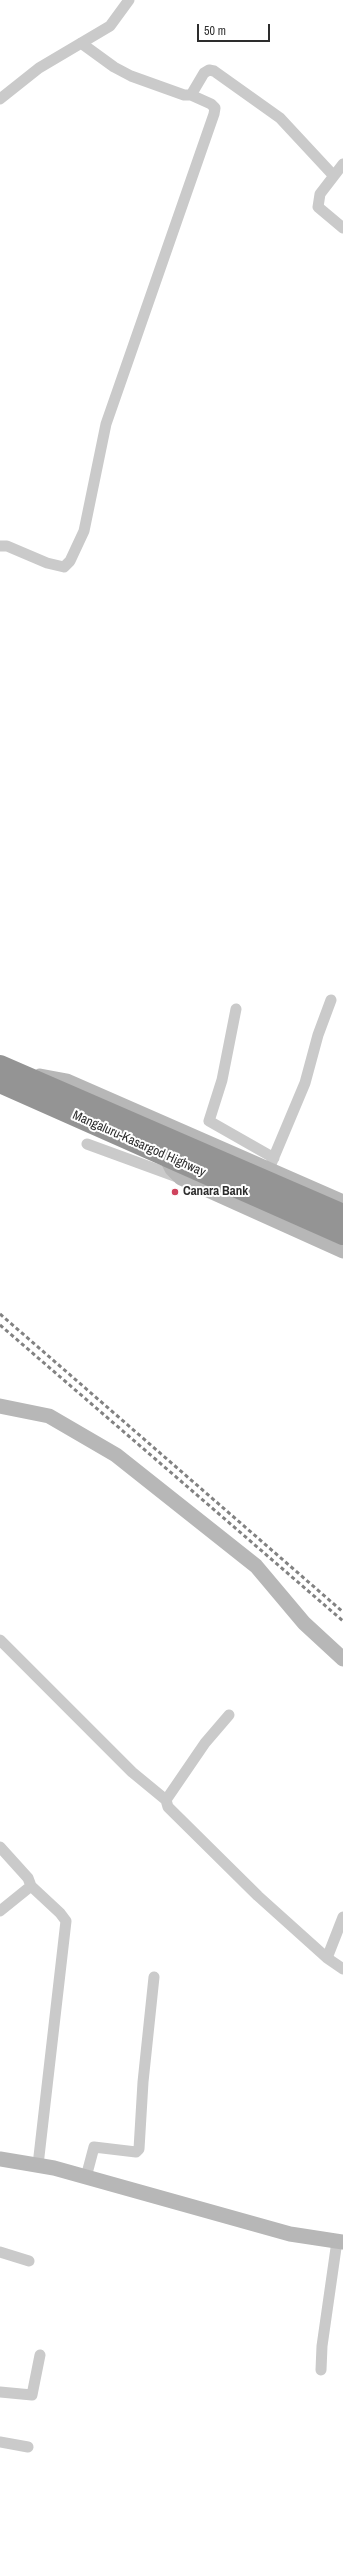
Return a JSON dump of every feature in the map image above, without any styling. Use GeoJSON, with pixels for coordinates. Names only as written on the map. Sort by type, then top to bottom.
{"type":"FeatureCollection","features":[{"type":"Feature","properties":{"kind":"highway","name":"Mangaluru-Kasargod Highway"},"geometry":{"type":"LineString","coordinates":[[4,1073],[166,1157],[343,1235]]}},
{"type":"Feature","properties":{"kind":"highway","name":"Mangaluru-Kasargod Highway"},"geometry":{"type":"LineString","coordinates":[[4,1073],[343,1214]]}},
{"type":"Feature","properties":{"kind":"street"},"geometry":{"type":"LineString","coordinates":[[0,99],[39,68],[110,26],[129,0]]}},
{"type":"Feature","properties":{"kind":"street"},"geometry":{"type":"LineString","coordinates":[[0,546],[7,546],[47,564],[64,566],[70,561],[84,531],[106,424],[215,108],[211,104],[191,95],[131,76],[114,67],[81,43]]}},
{"type":"Feature","properties":{"kind":"street"},"geometry":{"type":"LineString","coordinates":[[191,95],[204,74],[208,70],[214,71],[280,118],[333,175]]}},
{"type":"Feature","properties":{"kind":"street"},"geometry":{"type":"LineString","coordinates":[[343,164],[333,175],[320,194],[318,207],[343,228]]}},
{"type":"Feature","properties":{"kind":"street"},"geometry":{"type":"LineString","coordinates":[[271,1164],[305,1083],[318,1035],[331,1000]]}},
{"type":"Feature","properties":{"kind":"street"},"geometry":{"type":"LineString","coordinates":[[236,1010],[222,1080],[209,1121],[271,1164]]}},
{"type":"Feature","properties":{"kind":"street"},"geometry":{"type":"LineString","coordinates":[[4,1073],[67,1081],[271,1164],[343,1202]]}},
{"type":"Feature","properties":{"kind":"street"},"geometry":{"type":"LineString","coordinates":[[87,1144],[181,1178],[343,1251]]}},
{"type":"Feature","properties":{"kind":"street"},"geometry":{"type":"LineString","coordinates":[[166,1157],[172,1169],[181,1178]]}},
{"type":"Feature","properties":{"kind":"street"},"geometry":{"type":"LineString","coordinates":[[0,1406],[49,1416],[116,1455],[256,1566],[304,1622],[343,1659]]}},
{"type":"Feature","properties":{"kind":"street"},"geometry":{"type":"LineString","coordinates":[[0,1640],[132,1772],[166,1800],[168,1807],[252,1891],[328,1958],[343,1969]]}},
{"type":"Feature","properties":{"kind":"street"},"geometry":{"type":"LineString","coordinates":[[166,1800],[205,1743],[229,1715]]}},
{"type":"Feature","properties":{"kind":"street"},"geometry":{"type":"LineString","coordinates":[[0,1847],[28,1878],[31,1886],[60,1913],[66,1921],[38,2165]]}},
{"type":"Feature","properties":{"kind":"street"},"geometry":{"type":"LineString","coordinates":[[0,1911],[31,1886]]}},
{"type":"Feature","properties":{"kind":"street"},"geometry":{"type":"LineString","coordinates":[[328,1958],[343,1917]]}},
{"type":"Feature","properties":{"kind":"street"},"geometry":{"type":"LineString","coordinates":[[86,2177],[94,2147],[136,2152],[139,2150],[143,2082],[154,1977]]}},
{"type":"Feature","properties":{"kind":"street"},"geometry":{"type":"LineString","coordinates":[[0,2159],[38,2165],[86,2177],[290,2234],[340,2241],[322,2346],[321,2370]]}},
{"type":"Feature","properties":{"kind":"street"},"geometry":{"type":"LineString","coordinates":[[0,2252],[29,2261]]}},
{"type":"Feature","properties":{"kind":"street"},"geometry":{"type":"LineString","coordinates":[[0,2392],[32,2395],[40,2355]]}},
{"type":"Feature","properties":{"kind":"street"},"geometry":{"type":"LineString","coordinates":[[0,2442],[28,2446]]}},
{"type":"Feature","properties":{"kind":"railway"},"geometry":{"type":"LineString","coordinates":[[0,1314],[343,1612]]}},
{"type":"Feature","properties":{"kind":"railway"},"geometry":{"type":"LineString","coordinates":[[0,1325],[343,1621]]}},
{"type":"Feature","properties":{"kind":"place","name":"Canara Bank"},"geometry":{"type":"Point","coordinates":[175,1192]}}]}
